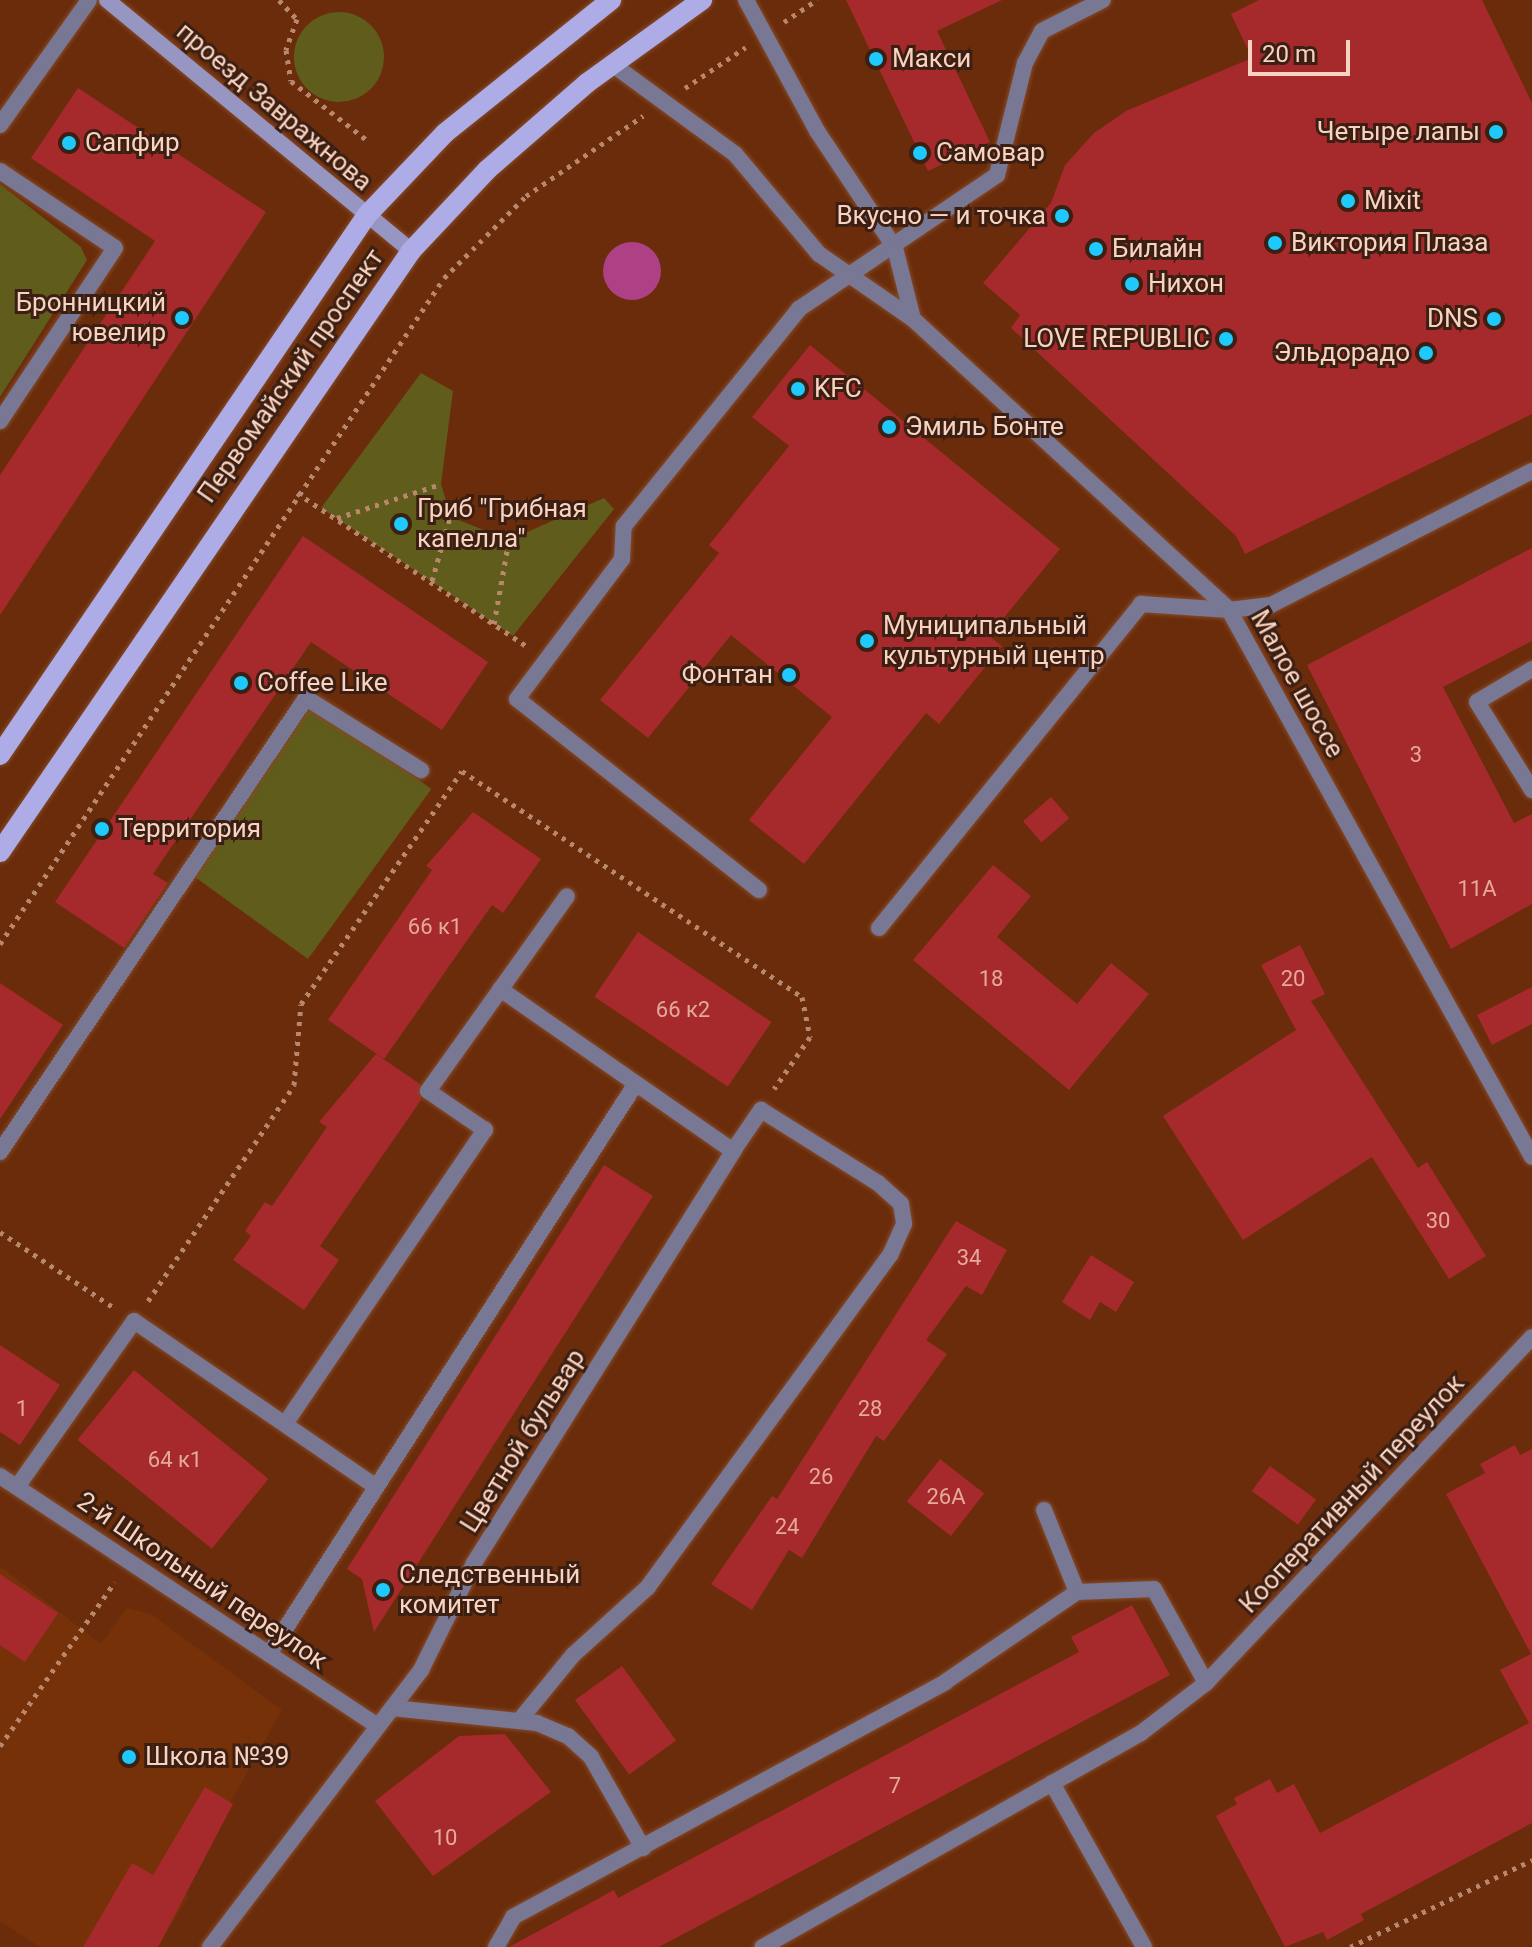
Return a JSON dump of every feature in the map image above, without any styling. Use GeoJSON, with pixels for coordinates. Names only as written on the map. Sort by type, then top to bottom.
{"type":"FeatureCollection","features":[{"type":"Feature","properties":{"kind":"main road","name":"Первомайский проспект"},"geometry":{"type":"LineString","coordinates":[[0,755],[367,215],[445,133],[611,0]]}},
{"type":"Feature","properties":{"kind":"main road","name":"Первомайский проспект"},"geometry":{"type":"LineString","coordinates":[[0,852],[411,251],[487,170],[612,64],[702,0]]}},
{"type":"Feature","properties":{"kind":"street"},"geometry":{"type":"LineString","coordinates":[[0,125],[89,0]]}},
{"type":"Feature","properties":{"kind":"street","name":"проезд Завражнова"},"geometry":{"type":"LineString","coordinates":[[107,0],[411,251]]}},
{"type":"Feature","properties":{"kind":"street"},"geometry":{"type":"LineString","coordinates":[[746,0],[817,131],[895,248],[913,319]]}},
{"type":"Feature","properties":{"kind":"street"},"geometry":{"type":"LineString","coordinates":[[759,890],[517,699],[622,559],[624,526],[799,309],[895,248],[997,175],[1025,63],[1042,31],[1103,0]]}},
{"type":"Feature","properties":{"kind":"street","name":"Малое шоссе"},"geometry":{"type":"LineString","coordinates":[[612,64],[667,101],[735,154],[819,254],[855,275],[913,319],[1229,610],[1532,1157]]}},
{"type":"Feature","properties":{"kind":"street"},"geometry":{"type":"LineString","coordinates":[[0,171],[115,248],[0,421]]}},
{"type":"Feature","properties":{"kind":"street"},"geometry":{"type":"LineString","coordinates":[[879,928],[1141,604],[1229,610],[1271,605],[1532,471]]}},
{"type":"Feature","properties":{"kind":"street"},"geometry":{"type":"LineString","coordinates":[[1532,669],[1477,702],[1532,790]]}},
{"type":"Feature","properties":{"kind":"street"},"geometry":{"type":"LineString","coordinates":[[0,1152],[306,698],[421,770]]}},
{"type":"Feature","properties":{"kind":"street"},"geometry":{"type":"LineString","coordinates":[[285,1424],[485,1130],[428,1091],[567,896]]}},
{"type":"Feature","properties":{"kind":"street"},"geometry":{"type":"LineString","coordinates":[[500,989],[733,1151]]}},
{"type":"Feature","properties":{"kind":"street"},"geometry":{"type":"LineString","coordinates":[[269,1654],[635,1085]]}},
{"type":"Feature","properties":{"kind":"street"},"geometry":{"type":"LineString","coordinates":[[519,1721],[573,1655],[648,1587],[890,1255],[904,1224],[901,1204],[878,1183],[761,1110]]}},
{"type":"Feature","properties":{"kind":"street","name":"Цветной бульвар"},"geometry":{"type":"LineString","coordinates":[[210,1947],[392,1708],[761,1110]]}},
{"type":"Feature","properties":{"kind":"street"},"geometry":{"type":"LineString","coordinates":[[17,1487],[134,1321],[376,1487]]}},
{"type":"Feature","properties":{"kind":"street","name":"Кооперативный переулок"},"geometry":{"type":"LineString","coordinates":[[762,1947],[1141,1733],[1206,1683],[1532,1337]]}},
{"type":"Feature","properties":{"kind":"street","name":"2-й Школьный переулок"},"geometry":{"type":"LineString","coordinates":[[0,1476],[377,1726]]}},
{"type":"Feature","properties":{"kind":"street"},"geometry":{"type":"LineString","coordinates":[[1044,1510],[1077,1592]]}},
{"type":"Feature","properties":{"kind":"street"},"geometry":{"type":"LineString","coordinates":[[496,1947],[513,1917],[945,1682],[1077,1592],[1154,1589],[1206,1683]]}},
{"type":"Feature","properties":{"kind":"street"},"geometry":{"type":"LineString","coordinates":[[392,1708],[519,1721],[568,1736],[591,1757],[643,1848]]}},
{"type":"Feature","properties":{"kind":"street"},"geometry":{"type":"LineString","coordinates":[[1052,1783],[1144,1947]]}},
{"type":"Feature","properties":{"kind":"path"},"geometry":{"type":"LineString","coordinates":[[279,0],[297,19],[286,50],[291,81],[368,141]]}},
{"type":"Feature","properties":{"kind":"path"},"geometry":{"type":"LineString","coordinates":[[0,944],[417,314],[476,244],[583,152],[667,101],[817,0]]}},
{"type":"Feature","properties":{"kind":"path"},"geometry":{"type":"LineString","coordinates":[[336,518],[441,484]]}},
{"type":"Feature","properties":{"kind":"path"},"geometry":{"type":"LineString","coordinates":[[297,493],[432,581],[545,660]]}},
{"type":"Feature","properties":{"kind":"path"},"geometry":{"type":"LineString","coordinates":[[432,581],[450,517]]}},
{"type":"Feature","properties":{"kind":"path"},"geometry":{"type":"LineString","coordinates":[[494,624],[509,540]]}},
{"type":"Feature","properties":{"kind":"path"},"geometry":{"type":"LineString","coordinates":[[0,1232],[134,1321],[294,1085],[301,1004],[462,771],[802,997],[810,1037],[761,1110]]}},
{"type":"Feature","properties":{"kind":"path"},"geometry":{"type":"LineString","coordinates":[[0,1746],[128,1560]]}},
{"type":"Feature","properties":{"kind":"path"},"geometry":{"type":"LineString","coordinates":[[1350,1947],[1532,1860]]}},
{"type":"Feature","properties":{"kind":"shaded area"},"geometry":{"type":"Polygon","coordinates":[[[339,12],[356,16],[371,25],[380,40],[384,57],[380,74],[371,89],[356,98],[339,102],[322,98],[307,89],[298,74],[294,57],[298,40],[307,25],[322,16],[339,12]]]}},
{"type":"Feature","properties":{"kind":"shaded area"},"geometry":{"type":"Polygon","coordinates":[[[0,184],[81,247],[87,260],[0,397],[0,184]]]}},
{"type":"Feature","properties":{"kind":"shaded area"},"geometry":{"type":"Polygon","coordinates":[[[632,242],[652,251],[661,271],[652,291],[632,300],[612,291],[603,271],[612,251],[632,242]]]}},
{"type":"Feature","properties":{"kind":"shaded area"},"geometry":{"type":"Polygon","coordinates":[[[421,373],[453,391],[441,484],[451,517],[509,540],[604,498],[614,509],[513,636],[321,508],[421,373]]]}},
{"type":"Feature","properties":{"kind":"shaded area"},"geometry":{"type":"Polygon","coordinates":[[[306,698],[431,789],[308,959],[183,868],[306,698]]]}},
{"type":"Feature","properties":{"kind":"shaded area","name":"Школа №39"},"geometry":{"type":"Polygon","coordinates":[[[0,1566],[101,1644],[127,1608],[151,1614],[282,1710],[181,1891],[189,1896],[158,1947],[40,1947],[0,1921],[0,1566]]]}},
{"type":"Feature","properties":{"kind":"building"},"geometry":{"type":"Polygon","coordinates":[[[846,0],[1002,0],[937,31],[990,142],[928,171],[846,0]]]}},
{"type":"Feature","properties":{"kind":"building","name":"Виктория Плаза"},"geometry":{"type":"Polygon","coordinates":[[[1259,0],[1482,0],[1532,103],[1532,414],[1245,554],[1236,536],[1011,328],[1020,315],[983,283],[1051,203],[1065,165],[1094,133],[1126,111],[1252,58],[1231,14],[1259,0]]]}},
{"type":"Feature","properties":{"kind":"building"},"geometry":{"type":"Polygon","coordinates":[[[78,88],[266,212],[0,615],[0,475],[155,241],[31,158],[78,88]]]}},
{"type":"Feature","properties":{"kind":"building","name":"Муниципальный культурный центр"},"geometry":{"type":"Polygon","coordinates":[[[810,345],[1060,549],[989,636],[1002,646],[939,724],[926,713],[804,864],[749,820],[832,717],[731,635],[648,738],[600,700],[719,553],[709,545],[789,446],[752,417],[810,345]]]}},
{"type":"Feature","properties":{"kind":"building"},"geometry":{"type":"Polygon","coordinates":[[[303,536],[488,662],[442,730],[311,642],[153,874],[168,883],[124,948],[55,902],[303,536]]]}},
{"type":"Feature","properties":{"kind":"building"},"geometry":{"type":"Polygon","coordinates":[[[1532,548],[1532,641],[1443,687],[1514,823],[1532,814],[1532,904],[1451,949],[1307,665],[1532,548]]]}},
{"type":"Feature","properties":{"kind":"building"},"geometry":{"type":"Polygon","coordinates":[[[1051,797],[1069,818],[1041,842],[1023,821],[1051,797]]]}},
{"type":"Feature","properties":{"kind":"building"},"geometry":{"type":"Polygon","coordinates":[[[473,812],[541,859],[503,913],[492,905],[384,1059],[328,1020],[432,870],[426,866],[473,812]]]}},
{"type":"Feature","properties":{"kind":"building"},"geometry":{"type":"Polygon","coordinates":[[[993,865],[1031,896],[997,937],[1077,1004],[1111,963],[1149,994],[1069,1090],[913,960],[993,865]]]}},
{"type":"Feature","properties":{"kind":"building"},"geometry":{"type":"Polygon","coordinates":[[[638,932],[771,1022],[728,1087],[594,997],[638,932]]]}},
{"type":"Feature","properties":{"kind":"building"},"geometry":{"type":"Polygon","coordinates":[[[1300,945],[1325,994],[1311,1001],[1418,1168],[1427,1162],[1486,1256],[1449,1279],[1372,1157],[1243,1240],[1163,1116],[1296,1030],[1261,965],[1300,945]]]}},
{"type":"Feature","properties":{"kind":"building"},"geometry":{"type":"Polygon","coordinates":[[[0,983],[63,1025],[0,1119],[0,983]]]}},
{"type":"Feature","properties":{"kind":"building"},"geometry":{"type":"Polygon","coordinates":[[[1532,987],[1532,1024],[1492,1045],[1477,1015],[1532,987]]]}},
{"type":"Feature","properties":{"kind":"building"},"geometry":{"type":"Polygon","coordinates":[[[376,1054],[420,1084],[421,1100],[320,1246],[339,1260],[304,1310],[233,1260],[251,1236],[245,1231],[265,1202],[272,1206],[327,1127],[319,1122],[376,1054]]]}},
{"type":"Feature","properties":{"kind":"building"},"geometry":{"type":"Polygon","coordinates":[[[604,1165],[653,1196],[374,1632],[362,1579],[347,1569],[604,1165]]]}},
{"type":"Feature","properties":{"kind":"building"},"geometry":{"type":"Polygon","coordinates":[[[956,1221],[1007,1250],[982,1295],[966,1286],[926,1340],[947,1354],[884,1441],[876,1436],[802,1558],[789,1550],[752,1610],[711,1584],[772,1496],[777,1499],[956,1221]]]}},
{"type":"Feature","properties":{"kind":"building"},"geometry":{"type":"Polygon","coordinates":[[[1091,1255],[1134,1282],[1116,1312],[1100,1302],[1090,1320],[1062,1302],[1091,1255]]]}},
{"type":"Feature","properties":{"kind":"building"},"geometry":{"type":"Polygon","coordinates":[[[0,1345],[60,1385],[20,1445],[0,1432],[0,1345]]]}},
{"type":"Feature","properties":{"kind":"building"},"geometry":{"type":"Polygon","coordinates":[[[134,1370],[268,1479],[212,1549],[77,1440],[134,1370]]]}},
{"type":"Feature","properties":{"kind":"building"},"geometry":{"type":"Polygon","coordinates":[[[1515,1445],[1520,1455],[1532,1449],[1532,1823],[1361,1914],[1364,1920],[1327,1940],[1323,1932],[1285,1947],[1216,1816],[1237,1804],[1234,1798],[1270,1779],[1277,1793],[1294,1784],[1320,1833],[1529,1723],[1500,1670],[1531,1654],[1446,1494],[1485,1473],[1480,1464],[1515,1445]]]}},
{"type":"Feature","properties":{"kind":"building"},"geometry":{"type":"Polygon","coordinates":[[[940,1459],[984,1493],[951,1536],[907,1502],[940,1459]]]}},
{"type":"Feature","properties":{"kind":"building"},"geometry":{"type":"Polygon","coordinates":[[[1270,1466],[1316,1500],[1298,1525],[1252,1491],[1270,1466]]]}},
{"type":"Feature","properties":{"kind":"building"},"geometry":{"type":"Polygon","coordinates":[[[0,1574],[58,1613],[25,1662],[0,1645],[0,1574]]]}},
{"type":"Feature","properties":{"kind":"building"},"geometry":{"type":"Polygon","coordinates":[[[1132,1605],[1170,1675],[659,1947],[509,1947],[614,1890],[618,1898],[1079,1652],[1071,1637],[1132,1605]]]}},
{"type":"Feature","properties":{"kind":"building"},"geometry":{"type":"Polygon","coordinates":[[[622,1666],[676,1740],[629,1775],[575,1700],[622,1666]]]}},
{"type":"Feature","properties":{"kind":"building"},"geometry":{"type":"Polygon","coordinates":[[[505,1734],[551,1792],[433,1876],[375,1801],[459,1736],[505,1734]]]}},
{"type":"Feature","properties":{"kind":"building"},"geometry":{"type":"Polygon","coordinates":[[[205,1787],[233,1804],[158,1947],[83,1947],[132,1863],[153,1875],[205,1787]]]}},
{"type":"Feature","properties":{"kind":"place","name":"Макси"},"geometry":{"type":"Point","coordinates":[876,59]}},
{"type":"Feature","properties":{"kind":"place","name":"Четыре лапы"},"geometry":{"type":"Point","coordinates":[1496,132]}},
{"type":"Feature","properties":{"kind":"place","name":"Сапфир"},"geometry":{"type":"Point","coordinates":[69,143]}},
{"type":"Feature","properties":{"kind":"place","name":"Самовар"},"geometry":{"type":"Point","coordinates":[920,153]}},
{"type":"Feature","properties":{"kind":"place","name":"Mixit"},"geometry":{"type":"Point","coordinates":[1348,201]}},
{"type":"Feature","properties":{"kind":"place","name":"Вкусно — и точка"},"geometry":{"type":"Point","coordinates":[1062,216]}},
{"type":"Feature","properties":{"kind":"place","name":"Виктория Плаза"},"geometry":{"type":"Point","coordinates":[1275,243]}},
{"type":"Feature","properties":{"kind":"place","name":"Билайн"},"geometry":{"type":"Point","coordinates":[1096,249]}},
{"type":"Feature","properties":{"kind":"place","name":"Нихон"},"geometry":{"type":"Point","coordinates":[1132,284]}},
{"type":"Feature","properties":{"kind":"place","name":"Бронницкий ювелир"},"geometry":{"type":"Point","coordinates":[182,318]}},
{"type":"Feature","properties":{"kind":"place","name":"DNS"},"geometry":{"type":"Point","coordinates":[1494,319]}},
{"type":"Feature","properties":{"kind":"place","name":"LOVE REPUBLIC"},"geometry":{"type":"Point","coordinates":[1226,339]}},
{"type":"Feature","properties":{"kind":"place","name":"Эльдорадо"},"geometry":{"type":"Point","coordinates":[1426,353]}},
{"type":"Feature","properties":{"kind":"place","name":"KFC"},"geometry":{"type":"Point","coordinates":[798,389]}},
{"type":"Feature","properties":{"kind":"place","name":"Эмиль Бонте"},"geometry":{"type":"Point","coordinates":[889,427]}},
{"type":"Feature","properties":{"kind":"place","name":"Гриб \"Грибная капелла\""},"geometry":{"type":"Point","coordinates":[401,524]}},
{"type":"Feature","properties":{"kind":"place","name":"Муниципальный культурный центр"},"geometry":{"type":"Point","coordinates":[867,641]}},
{"type":"Feature","properties":{"kind":"place","name":"Фонтан"},"geometry":{"type":"Point","coordinates":[789,675]}},
{"type":"Feature","properties":{"kind":"place","name":"Coffee Like"},"geometry":{"type":"Point","coordinates":[241,683]}},
{"type":"Feature","properties":{"kind":"place","name":"Территория"},"geometry":{"type":"Point","coordinates":[102,829]}},
{"type":"Feature","properties":{"kind":"place","name":"Следственный комитет"},"geometry":{"type":"Point","coordinates":[383,1590]}},
{"type":"Feature","properties":{"kind":"place","name":"Школа №39"},"geometry":{"type":"Point","coordinates":[129,1757]}}]}
